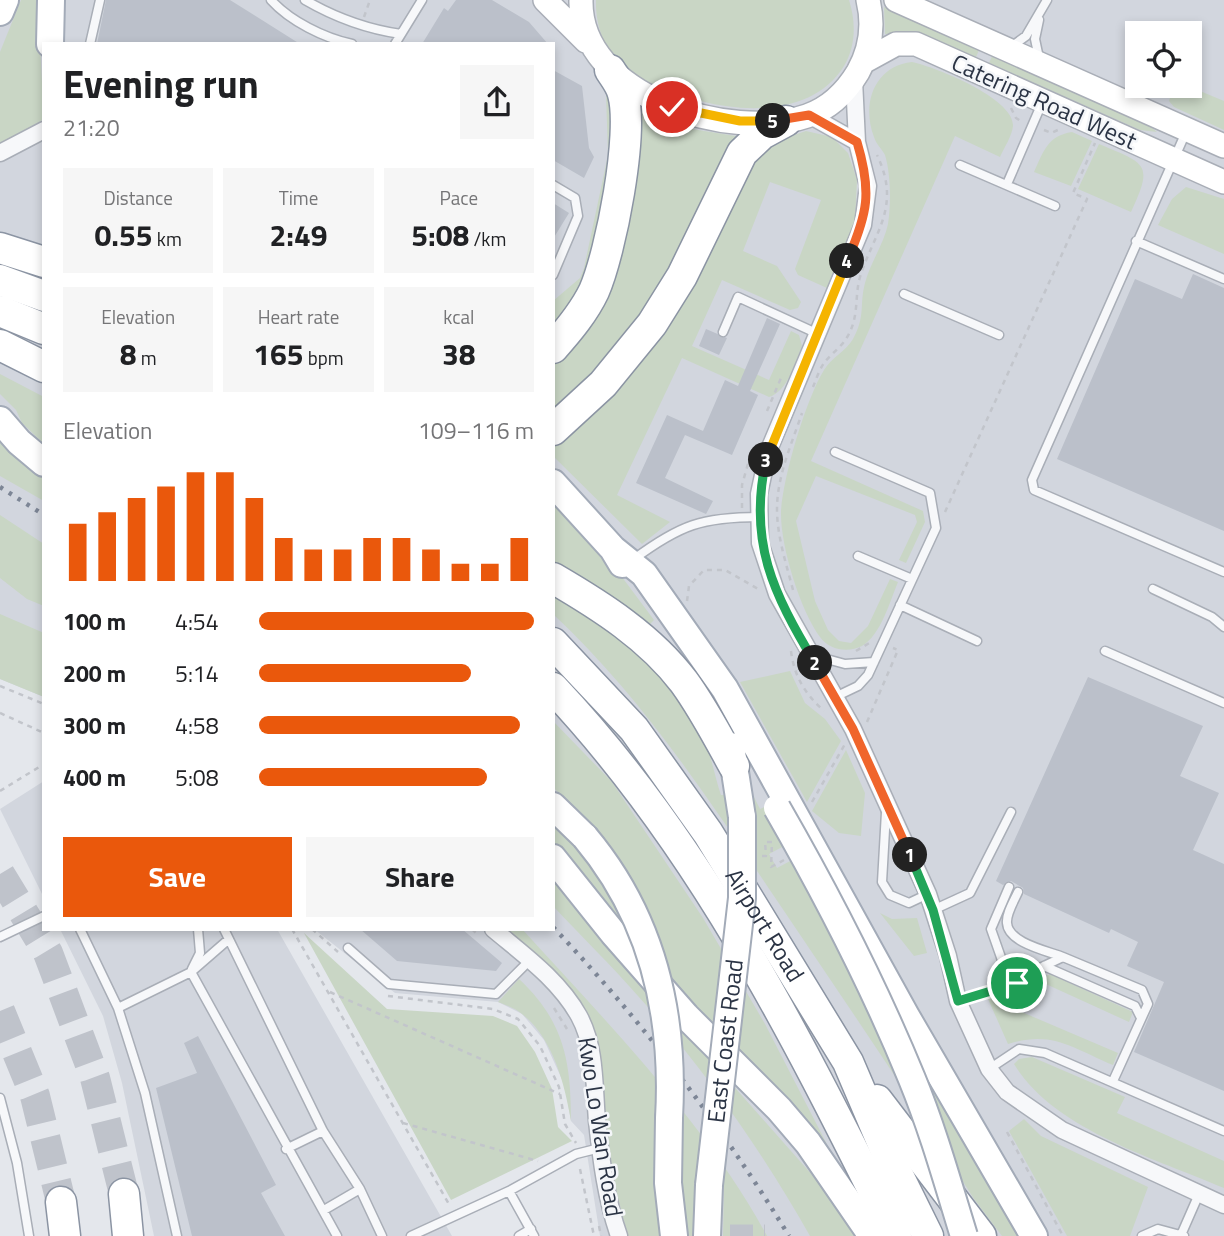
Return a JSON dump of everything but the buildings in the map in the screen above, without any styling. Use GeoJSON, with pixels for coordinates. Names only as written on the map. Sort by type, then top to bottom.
{"type":"FeatureCollection","features":[{"type":"Feature","properties":{"kind":"highway"},"geometry":{"type":"LineString","coordinates":[[555,346],[578,319],[593,292],[613,224],[626,115],[623,91],[604,64]]}},
{"type":"Feature","properties":{"kind":"highway"},"geometry":{"type":"LineString","coordinates":[[559,425],[619,365],[663,307],[698,245],[742,153],[762,134],[798,118]]}},
{"type":"Feature","properties":{"kind":"highway"},"geometry":{"type":"LineString","coordinates":[[0,248],[42,261]]}},
{"type":"Feature","properties":{"kind":"highway"},"geometry":{"type":"LineString","coordinates":[[0,280],[42,295]]}},
{"type":"Feature","properties":{"kind":"highway"},"geometry":{"type":"LineString","coordinates":[[0,311],[42,328]]}},
{"type":"Feature","properties":{"kind":"highway"},"geometry":{"type":"LineString","coordinates":[[0,345],[42,366]]}},
{"type":"Feature","properties":{"kind":"highway"},"geometry":{"type":"LineString","coordinates":[[555,579],[614,617],[659,654],[684,682],[734,766]]}},
{"type":"Feature","properties":{"kind":"highway","name":"Airport Road"},"geometry":{"type":"LineString","coordinates":[[555,645],[634,729],[674,782],[790,965],[848,1062],[887,1152],[928,1236]]}},
{"type":"Feature","properties":{"kind":"highway","name":"Airport Road"},"geometry":{"type":"LineString","coordinates":[[555,690],[625,771],[712,892],[781,1008],[896,1236]]}},
{"type":"Feature","properties":{"kind":"highway"},"geometry":{"type":"LineString","coordinates":[[848,1062],[981,1236]]}},
{"type":"Feature","properties":{"kind":"highway"},"geometry":{"type":"LineString","coordinates":[[124,1194],[128,1236]]}},
{"type":"Feature","properties":{"kind":"highway"},"geometry":{"type":"LineString","coordinates":[[61,1202],[65,1236]]}},
{"type":"Feature","properties":{"kind":"main road"},"geometry":{"type":"LineString","coordinates":[[0,12],[5,0]]}},
{"type":"Feature","properties":{"kind":"main road"},"geometry":{"type":"LineString","coordinates":[[50,42],[51,0]]}},
{"type":"Feature","properties":{"kind":"main road"},"geometry":{"type":"LineString","coordinates":[[0,420],[19,442],[42,461]]}},
{"type":"Feature","properties":{"kind":"main road","name":"East Coast Road"},"geometry":{"type":"LineString","coordinates":[[555,485],[622,559],[701,680],[729,735],[742,817],[742,898],[709,1185],[707,1236]]}},
{"type":"Feature","properties":{"kind":"main road"},"geometry":{"type":"LineString","coordinates":[[622,559],[644,574],[725,689],[836,885],[906,1016],[1034,1236]]}},
{"type":"Feature","properties":{"kind":"main road"},"geometry":{"type":"LineString","coordinates":[[729,735],[753,767],[816,876],[903,1058],[934,1139],[964,1236]]}},
{"type":"Feature","properties":{"kind":"main road","name":"East Coast Road"},"geometry":{"type":"LineString","coordinates":[[555,808],[585,837],[613,873],[632,905],[659,980],[669,1037],[668,1183],[674,1236]]}},
{"type":"Feature","properties":{"kind":"main road"},"geometry":{"type":"LineString","coordinates":[[555,860],[659,985],[808,1143],[872,1236]]}},
{"type":"Feature","properties":{"kind":"street"},"geometry":{"type":"LineString","coordinates":[[545,0],[576,29],[604,64],[642,94],[705,116],[740,121],[798,118],[857,142]]}},
{"type":"Feature","properties":{"kind":"street"},"geometry":{"type":"LineString","coordinates":[[581,0],[583,24],[604,64]]}},
{"type":"Feature","properties":{"kind":"street"},"geometry":{"type":"LineString","coordinates":[[868,0],[872,26],[859,71],[857,142],[868,186],[863,225],[768,452],[759,494],[761,544],[777,594],[853,729],[928,894],[958,1001],[989,1069],[1007,1091],[1062,1130],[1224,1205]]}},
{"type":"Feature","properties":{"kind":"street","name":"Catering Road West"},"geometry":{"type":"LineString","coordinates":[[896,0],[1224,146]]}},
{"type":"Feature","properties":{"kind":"street","name":"Catering Road West"},"geometry":{"type":"LineString","coordinates":[[798,118],[839,97],[859,71],[896,44],[916,44],[1224,182]]}},
{"type":"Feature","properties":{"kind":"street"},"geometry":{"type":"LineString","coordinates":[[0,153],[42,131]]}},
{"type":"Feature","properties":{"kind":"street","name":"Kwo Lo Wan Road"},"geometry":{"type":"LineString","coordinates":[[487,934],[530,960],[562,992],[585,1028],[592,1055],[600,1148],[618,1236]]}},
{"type":"Feature","properties":{"kind":"lane"},"geometry":{"type":"LineString","coordinates":[[90,42],[100,0]]}},
{"type":"Feature","properties":{"kind":"lane"},"geometry":{"type":"LineString","coordinates":[[271,0],[301,23],[342,42]]}},
{"type":"Feature","properties":{"kind":"lane"},"geometry":{"type":"LineString","coordinates":[[305,0],[334,16],[373,30],[401,34]]}},
{"type":"Feature","properties":{"kind":"lane"},"geometry":{"type":"LineString","coordinates":[[396,42],[422,0]]}},
{"type":"Feature","properties":{"kind":"lane"},"geometry":{"type":"LineString","coordinates":[[1006,49],[1021,41],[1039,17],[1047,0]]}},
{"type":"Feature","properties":{"kind":"lane"},"geometry":{"type":"LineString","coordinates":[[1039,17],[1035,39],[1042,65]]}},
{"type":"Feature","properties":{"kind":"lane"},"geometry":{"type":"LineString","coordinates":[[1007,184],[1044,100]]}},
{"type":"Feature","properties":{"kind":"lane"},"geometry":{"type":"LineString","coordinates":[[1187,130],[1032,480],[1034,490],[1224,572]]}},
{"type":"Feature","properties":{"kind":"lane"},"geometry":{"type":"LineString","coordinates":[[960,165],[1055,206]]}},
{"type":"Feature","properties":{"kind":"lane"},"geometry":{"type":"LineString","coordinates":[[555,186],[575,198],[578,216],[555,270]]}},
{"type":"Feature","properties":{"kind":"lane"},"geometry":{"type":"LineString","coordinates":[[1136,241],[1224,279]]}},
{"type":"Feature","properties":{"kind":"lane"},"geometry":{"type":"LineString","coordinates":[[904,294],[999,335]]}},
{"type":"Feature","properties":{"kind":"lane"},"geometry":{"type":"LineString","coordinates":[[723,332],[738,297],[816,333]]}},
{"type":"Feature","properties":{"kind":"lane"},"geometry":{"type":"LineString","coordinates":[[835,453],[930,493],[936,528],[869,675],[858,686],[835,697]]}},
{"type":"Feature","properties":{"kind":"lane"},"geometry":{"type":"LineString","coordinates":[[622,559],[691,524],[723,516],[760,517]]}},
{"type":"Feature","properties":{"kind":"lane"},"geometry":{"type":"LineString","coordinates":[[858,556],[912,579]]}},
{"type":"Feature","properties":{"kind":"lane"},"geometry":{"type":"LineString","coordinates":[[1153,589],[1212,617],[1224,627]]}},
{"type":"Feature","properties":{"kind":"lane"},"geometry":{"type":"LineString","coordinates":[[900,605],[977,641]]}},
{"type":"Feature","properties":{"kind":"lane"},"geometry":{"type":"LineString","coordinates":[[1105,651],[1224,703]]}},
{"type":"Feature","properties":{"kind":"lane"},"geometry":{"type":"LineString","coordinates":[[810,654],[845,664],[874,662]]}},
{"type":"Feature","properties":{"kind":"lane"},"geometry":{"type":"LineString","coordinates":[[887,803],[882,882],[890,895],[909,903],[928,894]]}},
{"type":"Feature","properties":{"kind":"lane"},"geometry":{"type":"LineString","coordinates":[[933,910],[970,893],[1011,812]]}},
{"type":"Feature","properties":{"kind":"lane"},"geometry":{"type":"LineString","coordinates":[[1009,887],[991,929],[1013,983]]}},
{"type":"Feature","properties":{"kind":"lane"},"geometry":{"type":"LineString","coordinates":[[1018,892],[1006,920],[1008,930],[1015,937],[1142,990],[1148,1004],[1113,1081]]}},
{"type":"Feature","properties":{"kind":"lane"},"geometry":{"type":"LineString","coordinates":[[0,936],[42,917]]}},
{"type":"Feature","properties":{"kind":"lane"},"geometry":{"type":"LineString","coordinates":[[81,931],[118,1007],[145,1093],[177,1236]]}},
{"type":"Feature","properties":{"kind":"lane"},"geometry":{"type":"LineString","coordinates":[[191,972],[200,953],[198,931]]}},
{"type":"Feature","properties":{"kind":"lane"},"geometry":{"type":"LineString","coordinates":[[225,931],[323,1131],[360,1189],[382,1236]]}},
{"type":"Feature","properties":{"kind":"lane"},"geometry":{"type":"LineString","coordinates":[[118,1007],[191,972],[229,939]]}},
{"type":"Feature","properties":{"kind":"lane"},"geometry":{"type":"LineString","coordinates":[[345,952],[389,984],[496,994],[530,960]]}},
{"type":"Feature","properties":{"kind":"lane"},"geometry":{"type":"LineString","coordinates":[[958,1001],[1013,983],[1063,957]]}},
{"type":"Feature","properties":{"kind":"lane"},"geometry":{"type":"LineString","coordinates":[[1044,966],[1135,1006],[1141,1018]]}},
{"type":"Feature","properties":{"kind":"lane"},"geometry":{"type":"LineString","coordinates":[[191,972],[286,1149],[337,1236]]}},
{"type":"Feature","properties":{"kind":"lane"},"geometry":{"type":"LineString","coordinates":[[989,1069],[1019,1049],[1031,1049],[1113,1081],[1224,1131]]}},
{"type":"Feature","properties":{"kind":"lane"},"geometry":{"type":"LineString","coordinates":[[0,1098],[17,1163],[29,1236]]}},
{"type":"Feature","properties":{"kind":"lane"},"geometry":{"type":"LineString","coordinates":[[286,1149],[323,1131]]}},
{"type":"Feature","properties":{"kind":"lane"},"geometry":{"type":"LineString","coordinates":[[411,1236],[509,1191],[576,1154],[600,1148]]}},
{"type":"Feature","properties":{"kind":"lane"},"geometry":{"type":"LineString","coordinates":[[324,1210],[360,1189]]}},
{"type":"Feature","properties":{"kind":"lane"},"geometry":{"type":"LineString","coordinates":[[509,1191],[533,1233],[519,1236]]}},
{"type":"Feature","properties":{"kind":"lane"},"geometry":{"type":"LineString","coordinates":[[1142,1236],[1158,1229],[1183,1235],[1199,1194]]}},
{"type":"Feature","properties":{"kind":"path"},"geometry":{"type":"LineString","coordinates":[[936,528],[1087,199],[1073,193],[1097,140]]}},
{"type":"Feature","properties":{"kind":"path"},"geometry":{"type":"LineString","coordinates":[[808,398],[823,365],[846,339],[859,306],[860,279],[884,226],[886,193],[883,168],[874,149]]}},
{"type":"Feature","properties":{"kind":"path"},"geometry":{"type":"LineString","coordinates":[[793,592],[780,541],[777,507],[783,467],[804,409]]}},
{"type":"Feature","properties":{"kind":"path"},"geometry":{"type":"LineString","coordinates":[[686,607],[690,586],[704,570],[725,570],[765,592]]}},
{"type":"Feature","properties":{"kind":"path"},"geometry":{"type":"LineString","coordinates":[[851,652],[873,640]]}},
{"type":"Feature","properties":{"kind":"path"},"geometry":{"type":"LineString","coordinates":[[866,721],[898,650]]}},
{"type":"Feature","properties":{"kind":"path"},"geometry":{"type":"LineString","coordinates":[[0,686],[42,703]]}},
{"type":"Feature","properties":{"kind":"path"},"geometry":{"type":"LineString","coordinates":[[0,713],[42,732]]}},
{"type":"Feature","properties":{"kind":"path"},"geometry":{"type":"LineString","coordinates":[[807,810],[845,744]]}},
{"type":"Feature","properties":{"kind":"path"},"geometry":{"type":"LineString","coordinates":[[0,791],[42,765]]}},
{"type":"Feature","properties":{"kind":"path"},"geometry":{"type":"LineString","coordinates":[[765,852],[765,842],[772,842],[771,864]]}},
{"type":"Feature","properties":{"kind":"path"},"geometry":{"type":"LineString","coordinates":[[293,931],[450,1206]]}},
{"type":"Feature","properties":{"kind":"path"},"geometry":{"type":"LineString","coordinates":[[315,931],[345,952]]}},
{"type":"Feature","properties":{"kind":"path"},"geometry":{"type":"LineString","coordinates":[[381,989],[391,998],[493,1009],[518,1019],[540,1046],[560,1094],[565,1124],[576,1144]]}},
{"type":"Feature","properties":{"kind":"path"},"geometry":{"type":"LineString","coordinates":[[328,992],[560,1094]]}},
{"type":"Feature","properties":{"kind":"path","name":"Kwo Lo Wan Road"},"geometry":{"type":"LineString","coordinates":[[548,999],[572,1037]]}},
{"type":"Feature","properties":{"kind":"path"},"geometry":{"type":"LineString","coordinates":[[403,1124],[540,1161]]}},
{"type":"Feature","properties":{"kind":"path"},"geometry":{"type":"LineString","coordinates":[[1007,1132],[1063,1236]]}},
{"type":"Feature","properties":{"kind":"path"},"geometry":{"type":"LineString","coordinates":[[588,1172],[582,1168],[594,1236]]}},
{"type":"Feature","properties":{"kind":"shaded area"},"geometry":{"type":"Polygon","coordinates":[[[0,0],[1224,0],[1224,1236],[600,1236],[584,1135],[571,1121],[565,1086],[544,1040],[522,1014],[498,1002],[395,993],[317,931],[555,931],[555,42],[42,42],[42,696],[0,679],[0,0]]]}},
{"type":"Feature","properties":{"kind":"shaded area"},"geometry":{"type":"Polygon","coordinates":[[[42,782],[42,894],[0,809],[42,782]]]}},
{"type":"Feature","properties":{"kind":"shaded area"},"geometry":{"type":"Polygon","coordinates":[[[61,931],[278,931],[452,1236],[154,1236],[122,1083],[103,1016],[61,931]]]}},
{"type":"Feature","properties":{"kind":"green space"},"geometry":{"type":"Polygon","coordinates":[[[21,0],[42,0],[42,120],[0,145],[0,52],[21,0]]]}},
{"type":"Feature","properties":{"kind":"green space"},"geometry":{"type":"Polygon","coordinates":[[[596,0],[849,0],[854,25],[853,42],[844,66],[827,85],[806,98],[782,106],[756,108],[702,102],[640,79],[619,64],[603,39],[597,20],[596,0]]]}},
{"type":"Feature","properties":{"kind":"green space"},"geometry":{"type":"Polygon","coordinates":[[[884,7],[980,48],[976,57],[919,33],[885,34],[884,7]]]}},
{"type":"Feature","properties":{"kind":"green space"},"geometry":{"type":"Polygon","coordinates":[[[993,54],[1144,121],[1157,132],[1140,130],[989,63],[993,54]]]}},
{"type":"Feature","properties":{"kind":"green space"},"geometry":{"type":"Polygon","coordinates":[[[912,62],[955,77],[988,95],[1010,116],[1013,126],[1000,157],[955,136],[811,461],[923,511],[925,522],[906,563],[899,560],[917,522],[915,515],[816,476],[796,521],[815,601],[828,630],[839,641],[851,643],[868,626],[890,579],[898,582],[884,617],[869,641],[857,648],[839,649],[828,645],[820,637],[805,611],[788,559],[781,511],[796,439],[810,399],[827,366],[850,343],[857,331],[865,283],[888,224],[888,171],[885,155],[875,140],[870,124],[869,112],[874,88],[889,71],[912,62]]]}},
{"type":"Feature","properties":{"kind":"green space"},"geometry":{"type":"Polygon","coordinates":[[[1202,92],[1224,101],[1224,130],[1174,107],[1169,101],[1170,98],[1202,98],[1202,92]]]}},
{"type":"Feature","properties":{"kind":"green space"},"geometry":{"type":"Polygon","coordinates":[[[606,94],[667,125],[742,137],[744,167],[767,144],[806,131],[832,137],[848,153],[857,180],[855,223],[827,288],[798,275],[795,269],[821,200],[770,182],[743,251],[777,266],[801,302],[798,308],[790,310],[722,280],[692,346],[769,380],[791,331],[799,335],[802,346],[786,383],[776,394],[769,397],[682,358],[617,495],[670,522],[642,544],[555,458],[555,299],[580,278],[584,268],[608,155],[606,94]]]}},
{"type":"Feature","properties":{"kind":"green space"},"geometry":{"type":"Polygon","coordinates":[[[1072,132],[1092,141],[1071,186],[1034,172],[1052,141],[1072,132]]]}},
{"type":"Feature","properties":{"kind":"green space"},"geometry":{"type":"Polygon","coordinates":[[[1099,144],[1127,156],[1141,167],[1142,184],[1131,212],[1078,189],[1099,144]]]}},
{"type":"Feature","properties":{"kind":"green space"},"geometry":{"type":"Polygon","coordinates":[[[1186,187],[1224,199],[1224,254],[1158,225],[1172,199],[1186,187]]]}},
{"type":"Feature","properties":{"kind":"green space"},"geometry":{"type":"Polygon","coordinates":[[[0,374],[42,396],[42,442],[22,423],[16,410],[0,394],[0,374]]]}},
{"type":"Feature","properties":{"kind":"green space"},"geometry":{"type":"Polygon","coordinates":[[[0,435],[42,471],[42,500],[0,476],[0,435]]]}},
{"type":"Feature","properties":{"kind":"green space"},"geometry":{"type":"Polygon","coordinates":[[[555,500],[616,569],[654,620],[641,633],[555,574],[555,500]]]}},
{"type":"Feature","properties":{"kind":"green space"},"geometry":{"type":"Polygon","coordinates":[[[0,515],[42,543],[42,605],[27,599],[0,578],[0,515]]]}},
{"type":"Feature","properties":{"kind":"green space"},"geometry":{"type":"Polygon","coordinates":[[[555,590],[616,632],[654,667],[671,687],[700,729],[721,795],[753,795],[760,809],[773,803],[786,845],[769,854],[777,868],[809,851],[1026,1236],[1002,1236],[974,1199],[877,1049],[700,788],[645,715],[555,616],[555,590]]]}},
{"type":"Feature","properties":{"kind":"green space"},"geometry":{"type":"Polygon","coordinates":[[[0,614],[42,632],[42,696],[0,679],[0,614]]]}},
{"type":"Feature","properties":{"kind":"green space"},"geometry":{"type":"Polygon","coordinates":[[[790,671],[805,703],[825,719],[841,741],[807,802],[740,682],[790,671]]]}},
{"type":"Feature","properties":{"kind":"green space"},"geometry":{"type":"Polygon","coordinates":[[[555,723],[612,782],[703,918],[765,1024],[866,1220],[555,855],[555,823],[593,829],[555,789],[555,723]]]}},
{"type":"Feature","properties":{"kind":"green space"},"geometry":{"type":"Polygon","coordinates":[[[846,750],[865,793],[861,836],[839,833],[812,811],[846,750]]]}},
{"type":"Feature","properties":{"kind":"green space"},"geometry":{"type":"Polygon","coordinates":[[[555,874],[619,957],[814,1177],[857,1236],[810,1236],[752,1142],[709,1081],[628,984],[555,908],[555,874]]]}},
{"type":"Feature","properties":{"kind":"green space"},"geometry":{"type":"Polygon","coordinates":[[[880,913],[892,919],[917,918],[927,953],[914,956],[880,913]]]}},
{"type":"Feature","properties":{"kind":"green space"},"geometry":{"type":"Polygon","coordinates":[[[499,931],[524,931],[621,1037],[716,1155],[767,1236],[723,1236],[724,1186],[697,1185],[694,1236],[628,1236],[605,1149],[602,1069],[594,1037],[499,931]]]}},
{"type":"Feature","properties":{"kind":"green space"},"geometry":{"type":"Polygon","coordinates":[[[304,933],[387,1009],[493,1016],[517,1026],[535,1052],[552,1089],[558,1127],[572,1141],[451,1200],[304,933]]]}},
{"type":"Feature","properties":{"kind":"green space"},"geometry":{"type":"Polygon","coordinates":[[[1050,974],[1133,1012],[1129,1022],[1037,980],[1050,974]]]}},
{"type":"Feature","properties":{"kind":"green space"},"geometry":{"type":"Polygon","coordinates":[[[519,979],[546,1010],[562,1043],[569,1079],[571,1121],[561,1078],[550,1049],[533,1024],[520,1012],[498,1002],[519,979]]]}},
{"type":"Feature","properties":{"kind":"green space"},"geometry":{"type":"Polygon","coordinates":[[[1002,993],[1010,1007],[1118,1053],[1113,1065],[1074,1047],[1050,1040],[1024,1040],[1008,1044],[988,999],[1002,993]]]}},
{"type":"Feature","properties":{"kind":"green space"},"geometry":{"type":"Polygon","coordinates":[[[1032,1057],[1125,1097],[1117,1113],[1224,1161],[1224,1188],[1109,1140],[1080,1125],[1032,1087],[1014,1064],[1019,1059],[1032,1057]]]}},
{"type":"Feature","properties":{"kind":"green space"},"geometry":{"type":"Polygon","coordinates":[[[1024,1119],[1041,1136],[1148,1187],[1130,1236],[1067,1236],[1009,1131],[1024,1119]]]}},
{"type":"Feature","properties":{"kind":"tunnel"},"geometry":{"type":"LineString","coordinates":[[0,874],[48,953],[95,1078],[124,1194]]}},
{"type":"Feature","properties":{"kind":"tunnel"},"geometry":{"type":"LineString","coordinates":[[0,1011],[35,1096],[61,1202]]}},
{"type":"Feature","properties":{"kind":"tunnel"},"geometry":{"type":"LineString","coordinates":[[696,1236],[765,1236]]}},
{"type":"Feature","properties":{"kind":"railway"},"geometry":{"type":"LineString","coordinates":[[0,487],[42,514]]}},
{"type":"Feature","properties":{"kind":"railway"},"geometry":{"type":"LineString","coordinates":[[555,929],[649,1037],[708,1114],[789,1236]]}},
{"type":"Feature","properties":{"kind":"route"},"geometry":{"type":"LineString","coordinates":[[672,107],[705,116],[740,121],[786,121],[809,115],[857,142],[868,186],[863,225],[768,452],[759,494],[761,544],[777,594],[853,729],[928,894],[948,956],[958,1001],[990,989],[1017,983]]}}]}
